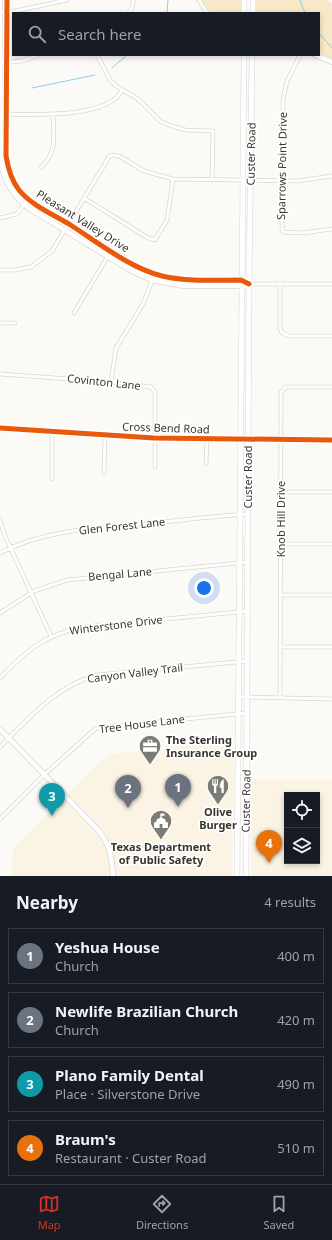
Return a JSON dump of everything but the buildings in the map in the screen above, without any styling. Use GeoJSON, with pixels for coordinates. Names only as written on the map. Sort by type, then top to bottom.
{"type":"FeatureCollection","features":[{"type":"Feature","properties":{"kind":"main road"},"geometry":{"type":"LineString","coordinates":[[244,0],[244,12]]}},
{"type":"Feature","properties":{"kind":"main road"},"geometry":{"type":"LineString","coordinates":[[253,0],[253,12]]}},
{"type":"Feature","properties":{"kind":"main road","name":"Custer Road"},"geometry":{"type":"LineString","coordinates":[[237,876],[244,56]]}},
{"type":"Feature","properties":{"kind":"main road","name":"Custer Road"},"geometry":{"type":"LineString","coordinates":[[246,876],[249,284],[252,56]]}},
{"type":"Feature","properties":{"kind":"street"},"geometry":{"type":"LineString","coordinates":[[0,0],[0,152]]}},
{"type":"Feature","properties":{"kind":"street","name":"Pleasant Valley Drive"},"geometry":{"type":"LineString","coordinates":[[7,0],[7,166],[19,190],[28,199],[68,224],[132,263],[155,273],[190,280],[241,280],[249,284]]}},
{"type":"Feature","properties":{"kind":"street"},"geometry":{"type":"LineString","coordinates":[[38,0],[39,5]]}},
{"type":"Feature","properties":{"kind":"street"},"geometry":{"type":"LineString","coordinates":[[0,12],[7,12],[67,0]]}},
{"type":"Feature","properties":{"kind":"street"},"geometry":{"type":"LineString","coordinates":[[129,12],[133,6],[133,0]]}},
{"type":"Feature","properties":{"kind":"street"},"geometry":{"type":"LineString","coordinates":[[199,0],[206,12]]}},
{"type":"Feature","properties":{"kind":"street"},"geometry":{"type":"LineString","coordinates":[[0,63],[22,61],[36,56]]}},
{"type":"Feature","properties":{"kind":"street"},"geometry":{"type":"LineString","coordinates":[[98,56],[110,80],[122,90],[138,99],[156,117],[169,125],[185,130],[213,131],[212,180]]}},
{"type":"Feature","properties":{"kind":"street","name":"Sparrows Point Drive"},"geometry":{"type":"LineString","coordinates":[[300,56],[284,89],[281,225],[284,232],[308,232],[332,229]]}},
{"type":"Feature","properties":{"kind":"street"},"geometry":{"type":"LineString","coordinates":[[317,56],[332,62]]}},
{"type":"Feature","properties":{"kind":"street"},"geometry":{"type":"LineString","coordinates":[[0,114],[53,115],[86,110],[111,101],[122,90]]}},
{"type":"Feature","properties":{"kind":"street"},"geometry":{"type":"LineString","coordinates":[[41,167],[50,158],[53,150],[53,115]]}},
{"type":"Feature","properties":{"kind":"street"},"geometry":{"type":"LineString","coordinates":[[0,270],[24,269],[38,263],[52,251],[109,157],[112,155],[119,156],[144,172],[174,179],[310,181],[332,176]]}},
{"type":"Feature","properties":{"kind":"street","name":"Pleasant Valley Drive"},"geometry":{"type":"LineString","coordinates":[[0,156],[1,166],[9,188],[24,204],[130,270],[152,280],[190,286],[241,287],[249,284],[332,284]]}},
{"type":"Feature","properties":{"kind":"street"},"geometry":{"type":"LineString","coordinates":[[1,166],[7,166]]}},
{"type":"Feature","properties":{"kind":"street"},"geometry":{"type":"LineString","coordinates":[[84,198],[152,240],[157,238],[169,212],[174,179]]}},
{"type":"Feature","properties":{"kind":"street"},"geometry":{"type":"LineString","coordinates":[[0,218],[17,214],[28,199]]}},
{"type":"Feature","properties":{"kind":"street"},"geometry":{"type":"LineString","coordinates":[[74,313],[112,250]]}},
{"type":"Feature","properties":{"kind":"street"},"geometry":{"type":"LineString","coordinates":[[111,382],[116,348],[143,304],[155,273]]}},
{"type":"Feature","properties":{"kind":"street"},"geometry":{"type":"LineString","coordinates":[[190,280],[190,286]]}},
{"type":"Feature","properties":{"kind":"street"},"geometry":{"type":"LineString","coordinates":[[280,284],[280,328],[282,333],[290,336],[332,336]]}},
{"type":"Feature","properties":{"kind":"street"},"geometry":{"type":"LineString","coordinates":[[0,323],[15,323]]}},
{"type":"Feature","properties":{"kind":"street","name":"Covinton Lane"},"geometry":{"type":"LineString","coordinates":[[0,374],[111,382],[150,387],[154,390],[155,467]]}},
{"type":"Feature","properties":{"kind":"street","name":"Knob Hill Drive"},"geometry":{"type":"LineString","coordinates":[[280,698],[281,392],[283,389],[332,387]]}},
{"type":"Feature","properties":{"kind":"street","name":"Cross Bend Road"},"geometry":{"type":"LineString","coordinates":[[0,428],[154,438],[332,440]]}},
{"type":"Feature","properties":{"kind":"street"},"geometry":{"type":"LineString","coordinates":[[52,431],[52,479]]}},
{"type":"Feature","properties":{"kind":"street"},"geometry":{"type":"LineString","coordinates":[[104,473],[105,436]]}},
{"type":"Feature","properties":{"kind":"street"},"geometry":{"type":"LineString","coordinates":[[206,464],[207,439]]}},
{"type":"Feature","properties":{"kind":"street"},"geometry":{"type":"LineString","coordinates":[[281,492],[332,492]]}},
{"type":"Feature","properties":{"kind":"street","name":"Glen Forest Lane"},"geometry":{"type":"LineString","coordinates":[[0,554],[34,538],[61,533],[248,514]]}},
{"type":"Feature","properties":{"kind":"street"},"geometry":{"type":"LineString","coordinates":[[0,520],[10,548],[51,636]]}},
{"type":"Feature","properties":{"kind":"street"},"geometry":{"type":"LineString","coordinates":[[280,544],[332,544]]}},
{"type":"Feature","properties":{"kind":"street","name":"Bengal Lane"},"geometry":{"type":"LineString","coordinates":[[0,613],[32,593],[55,583],[81,578],[248,562]]}},
{"type":"Feature","properties":{"kind":"street"},"geometry":{"type":"LineString","coordinates":[[280,595],[332,596]]}},
{"type":"Feature","properties":{"kind":"street","name":"Winterstone Drive"},"geometry":{"type":"LineString","coordinates":[[0,678],[25,653],[51,636],[84,627],[248,611]]}},
{"type":"Feature","properties":{"kind":"street"},"geometry":{"type":"LineString","coordinates":[[280,647],[332,647]]}},
{"type":"Feature","properties":{"kind":"street","name":"Canyon Valley Trail"},"geometry":{"type":"LineString","coordinates":[[0,747],[58,692],[82,680],[97,675],[247,661]]}},
{"type":"Feature","properties":{"kind":"street"},"geometry":{"type":"LineString","coordinates":[[239,697],[332,699]]}},
{"type":"Feature","properties":{"kind":"street","name":"Tree House Lane"},"geometry":{"type":"LineString","coordinates":[[0,819],[87,735],[99,728],[247,713]]}},
{"type":"Feature","properties":{"kind":"street"},"geometry":{"type":"LineString","coordinates":[[0,729],[45,774],[103,836],[111,853],[112,876]]}},
{"type":"Feature","properties":{"kind":"shaded area"},"geometry":{"type":"Polygon","coordinates":[[[201,0],[241,0],[241,12],[210,12],[201,0]]]}},
{"type":"Feature","properties":{"kind":"shaded area"},"geometry":{"type":"Polygon","coordinates":[[[256,0],[327,0],[332,3],[332,59],[320,53],[320,12],[256,12],[256,0]]]}},
{"type":"Feature","properties":{"kind":"shaded area"},"geometry":{"type":"Polygon","coordinates":[[[234,740],[232,876],[12,876],[13,850],[24,837],[108,754],[234,740]]]}},
{"type":"Feature","properties":{"kind":"shaded area"},"geometry":{"type":"Polygon","coordinates":[[[251,780],[332,780],[332,876],[251,876],[251,780]]]}},
{"type":"Feature","properties":{"kind":"waterway"},"geometry":{"type":"LineString","coordinates":[[167,12],[168,0]]}},
{"type":"Feature","properties":{"kind":"waterway"},"geometry":{"type":"LineString","coordinates":[[300,0],[305,12]]}},
{"type":"Feature","properties":{"kind":"waterway"},"geometry":{"type":"LineString","coordinates":[[320,34],[332,48]]}},
{"type":"Feature","properties":{"kind":"waterway"},"geometry":{"type":"LineString","coordinates":[[112,68],[126,56]]}},
{"type":"Feature","properties":{"kind":"waterway"},"geometry":{"type":"LineString","coordinates":[[32,88],[95,75]]}},
{"type":"Feature","properties":{"kind":"cycle path"},"geometry":{"type":"LineString","coordinates":[[7,0],[6,156],[10,174],[19,190],[29,200],[42,209],[69,224],[126,261],[150,272],[172,278],[241,280],[249,284]]}},
{"type":"Feature","properties":{"kind":"cycle path"},"geometry":{"type":"LineString","coordinates":[[0,428],[154,438],[332,440]]}},
{"type":"Feature","properties":{"kind":"place","name":"The Sterling Insurance Group"},"geometry":{"type":"Point","coordinates":[150,766]}},
{"type":"Feature","properties":{"kind":"place","name":"Olive Burger"},"geometry":{"type":"Point","coordinates":[218,806]}},
{"type":"Feature","properties":{"kind":"place","name":"Yeshua House"},"geometry":{"type":"Point","coordinates":[178,807]}},
{"type":"Feature","properties":{"kind":"place","name":"Newlife Brazilian Church"},"geometry":{"type":"Point","coordinates":[128,808]}},
{"type":"Feature","properties":{"kind":"place","name":"Plano Family Dental"},"geometry":{"type":"Point","coordinates":[52,816]}},
{"type":"Feature","properties":{"kind":"place","name":"Texas Department of Public Safety"},"geometry":{"type":"Point","coordinates":[161,840]}},
{"type":"Feature","properties":{"kind":"place","name":"Braum's"},"geometry":{"type":"Point","coordinates":[269,863]}}]}
